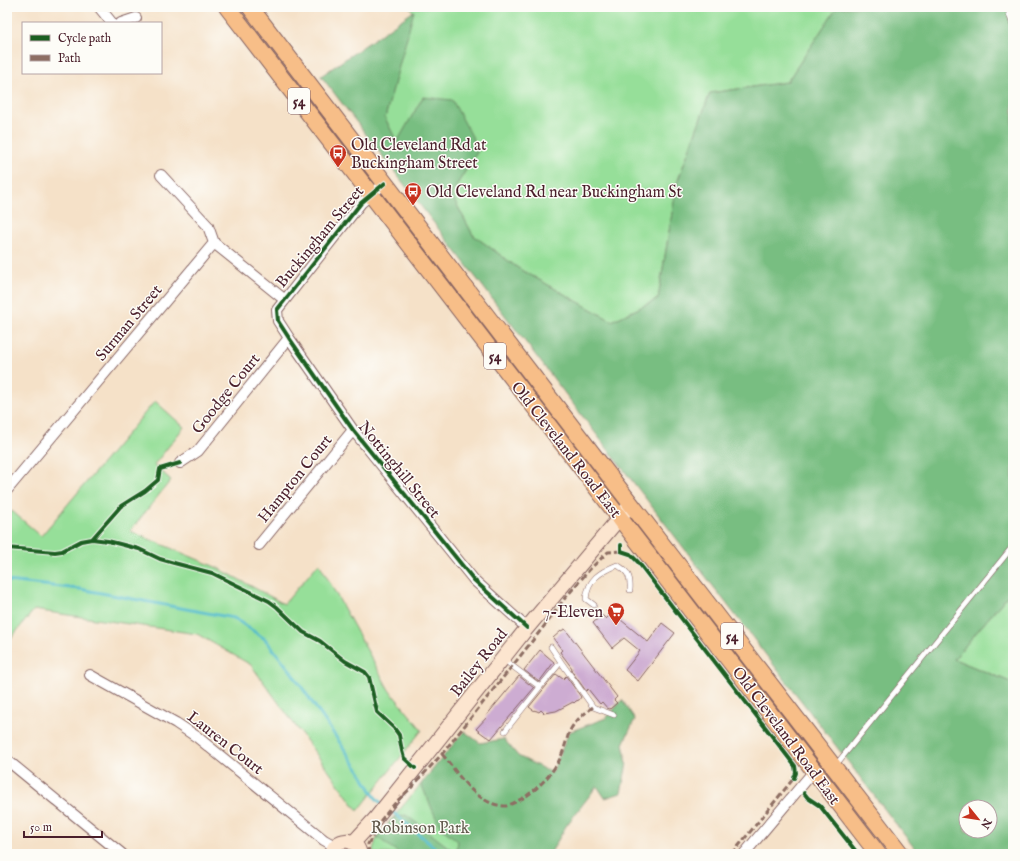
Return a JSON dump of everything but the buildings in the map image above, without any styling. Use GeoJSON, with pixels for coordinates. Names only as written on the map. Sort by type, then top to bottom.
{"type":"FeatureCollection","features":[{"type":"Feature","properties":{"kind":"main road","name":"Old Cleveland Road East"},"geometry":{"type":"LineString","coordinates":[[227,7],[620,516],[878,854]]}},
{"type":"Feature","properties":{"kind":"main road","name":"Old Cleveland Road East"},"geometry":{"type":"LineString","coordinates":[[250,7],[901,854]]}},
{"type":"Feature","properties":{"kind":"street"},"geometry":{"type":"LineString","coordinates":[[99,7],[111,22]]}},
{"type":"Feature","properties":{"kind":"street"},"geometry":{"type":"LineString","coordinates":[[124,22],[136,18]]}},
{"type":"Feature","properties":{"kind":"street"},"geometry":{"type":"LineString","coordinates":[[161,175],[208,226],[214,243],[285,300]]}},
{"type":"Feature","properties":{"kind":"street","name":"Buckingham Street"},"geometry":{"type":"LineString","coordinates":[[277,310],[361,203],[385,182]]}},
{"type":"Feature","properties":{"kind":"street","name":"Surman Street"},"geometry":{"type":"LineString","coordinates":[[7,490],[214,243]]}},
{"type":"Feature","properties":{"kind":"street","name":"Nottinghill Street"},"geometry":{"type":"LineString","coordinates":[[277,310],[278,321],[353,430],[474,580],[527,628]]}},
{"type":"Feature","properties":{"kind":"street","name":"Goodge Court"},"geometry":{"type":"LineString","coordinates":[[180,463],[198,451],[289,338]]}},
{"type":"Feature","properties":{"kind":"street","name":"Hampton Court"},"geometry":{"type":"LineString","coordinates":[[259,545],[353,430]]}},
{"type":"Feature","properties":{"kind":"street","name":"Bailey Road"},"geometry":{"type":"LineString","coordinates":[[356,848],[375,819],[398,789],[527,628],[631,504]]}},
{"type":"Feature","properties":{"kind":"street","name":"Lauren Court"},"geometry":{"type":"LineString","coordinates":[[90,674],[198,737],[324,840],[333,850]]}},
{"type":"Feature","properties":{"kind":"street"},"geometry":{"type":"LineString","coordinates":[[7,760],[122,854]]}},
{"type":"Feature","properties":{"kind":"street"},"geometry":{"type":"LineString","coordinates":[[744,854],[814,770]]}},
{"type":"Feature","properties":{"kind":"street"},"geometry":{"type":"LineString","coordinates":[[333,850],[341,842],[349,841],[356,848]]}},
{"type":"Feature","properties":{"kind":"lane"},"geometry":{"type":"LineString","coordinates":[[1007,7],[1013,26]]}},
{"type":"Feature","properties":{"kind":"lane"},"geometry":{"type":"LineString","coordinates":[[834,768],[1013,546]]}},
{"type":"Feature","properties":{"kind":"lane"},"geometry":{"type":"LineString","coordinates":[[594,605],[586,599],[587,590],[592,580],[606,569],[617,565],[625,570],[631,581],[630,590]]}},
{"type":"Feature","properties":{"kind":"lane"},"geometry":{"type":"LineString","coordinates":[[551,647],[593,707],[614,715]]}},
{"type":"Feature","properties":{"kind":"lane"},"geometry":{"type":"LineString","coordinates":[[503,658],[540,688]]}},
{"type":"Feature","properties":{"kind":"lane"},"geometry":{"type":"LineString","coordinates":[[505,731],[561,662]]}},
{"type":"Feature","properties":{"kind":"green space"},"geometry":{"type":"Polygon","coordinates":[[[410,7],[837,7],[787,82],[710,93],[677,183],[658,299],[612,321],[518,268],[473,235],[451,194],[479,149],[423,97],[397,143],[385,118],[413,12],[410,7]]]}},
{"type":"Feature","properties":{"kind":"green space"},"geometry":{"type":"Polygon","coordinates":[[[837,7],[1013,7],[1013,589],[954,659],[1013,683],[1013,854],[919,854],[321,76],[414,11],[385,118],[397,142],[423,97],[452,100],[479,149],[451,194],[473,235],[518,268],[612,321],[658,299],[677,183],[710,93],[787,82],[837,7]]]}},
{"type":"Feature","properties":{"kind":"green space"},"geometry":{"type":"Polygon","coordinates":[[[155,401],[184,427],[154,465],[171,480],[130,531],[218,568],[284,604],[319,563],[389,690],[422,730],[358,811],[251,665],[197,634],[34,610],[7,643],[7,517],[12,511],[41,536],[155,401]]]}},
{"type":"Feature","properties":{"kind":"green space"},"geometry":{"type":"Polygon","coordinates":[[[1013,589],[1013,683],[954,659],[1013,589]]]}},
{"type":"Feature","properties":{"kind":"green space"},"geometry":{"type":"Polygon","coordinates":[[[622,700],[635,719],[623,744],[627,763],[621,793],[605,798],[597,786],[566,826],[550,854],[400,854],[377,837],[393,818],[406,815],[456,853],[458,841],[440,827],[421,784],[464,731],[480,743],[504,739],[518,756],[552,773],[569,732],[606,718],[622,700]]]}},
{"type":"Feature","properties":{"kind":"green space","name":"Robinson Park"},"geometry":{"type":"Polygon","coordinates":[[[421,784],[475,854],[373,854],[377,837],[421,784]]]}},
{"type":"Feature","properties":{"kind":"waterway"},"geometry":{"type":"LineString","coordinates":[[7,581],[80,589],[234,618],[265,639],[290,670],[360,772],[375,797],[382,804]]}},
{"type":"Feature","properties":{"kind":"waterway"},"geometry":{"type":"LineString","coordinates":[[388,808],[442,854]]}},
{"type":"Feature","properties":{"kind":"marked path"},"geometry":{"type":"LineString","coordinates":[[369,854],[368,844],[381,820],[396,802],[442,754],[565,598],[591,568],[608,552],[621,551]]}},
{"type":"Feature","properties":{"kind":"marked path"},"geometry":{"type":"LineString","coordinates":[[442,754],[469,788],[475,793],[493,804],[506,806],[525,797],[554,769],[559,761],[573,725],[593,707]]}},
{"type":"Feature","properties":{"kind":"marked path"},"geometry":{"type":"LineString","coordinates":[[732,854],[794,778]]}},
{"type":"Feature","properties":{"kind":"cycle path"},"geometry":{"type":"LineString","coordinates":[[385,183],[361,203],[277,310],[278,321],[353,430],[474,580],[527,628]]}},
{"type":"Feature","properties":{"kind":"cycle path"},"geometry":{"type":"LineString","coordinates":[[92,539],[121,506],[145,491],[158,480],[160,469],[180,463]]}},
{"type":"Feature","properties":{"kind":"cycle path"},"geometry":{"type":"LineString","coordinates":[[7,548],[55,552],[62,551],[81,541],[92,539],[108,541],[139,549],[160,559],[212,573],[269,601],[303,632],[320,641],[345,661],[365,672],[369,677],[377,712],[394,728],[399,735],[404,758],[415,768]]}},
{"type":"Feature","properties":{"kind":"cycle path"},"geometry":{"type":"LineString","coordinates":[[621,545],[621,551],[630,554],[638,562],[795,766],[796,773],[794,778]]}},
{"type":"Feature","properties":{"kind":"cycle path"},"geometry":{"type":"LineString","coordinates":[[804,793],[808,798],[820,806],[858,854]]}},
{"type":"Feature","properties":{"kind":"place","name":"Old Cleveland Rd at Buckingham Street"},"geometry":{"type":"Point","coordinates":[338,168]}},
{"type":"Feature","properties":{"kind":"place","name":"Old Cleveland Rd near Buckingham St"},"geometry":{"type":"Point","coordinates":[413,206]}},
{"type":"Feature","properties":{"kind":"place","name":"7-Eleven"},"geometry":{"type":"Point","coordinates":[616,626]}}]}
